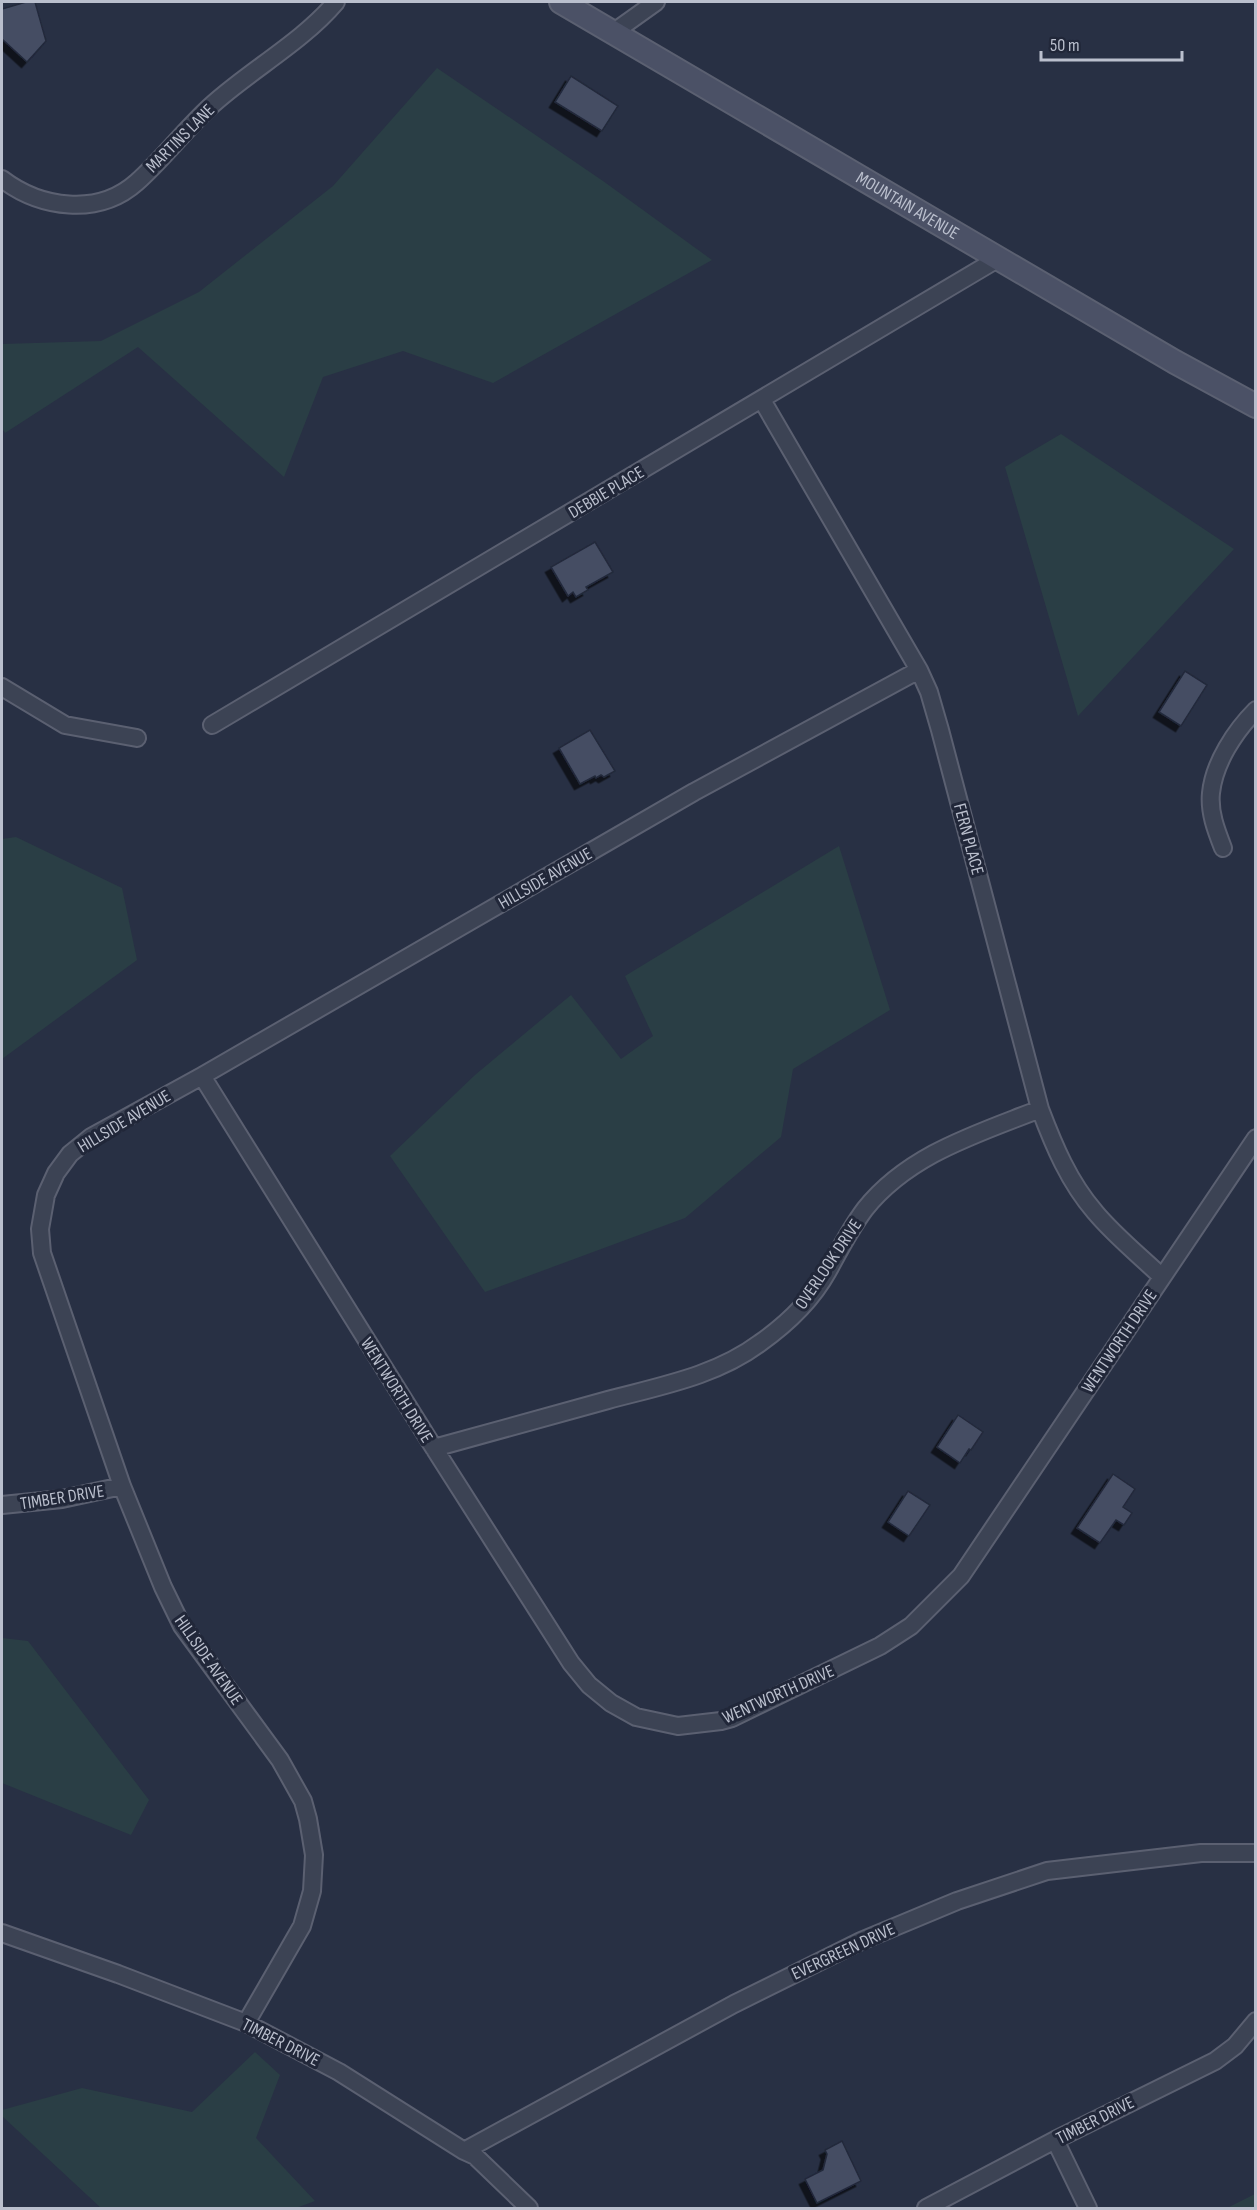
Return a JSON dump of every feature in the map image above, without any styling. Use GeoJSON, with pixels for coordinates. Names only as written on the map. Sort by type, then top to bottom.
{"type":"FeatureCollection","features":[{"type":"Feature","properties":{"kind":"main road","name":"MOUNTAIN AVENUE"},"geometry":{"type":"LineString","coordinates":[[561,2],[1175,362],[1256,406]]}},
{"type":"Feature","properties":{"kind":"street","name":"MARTINS LANE"},"geometry":{"type":"LineString","coordinates":[[2,179],[23,193],[57,204],[81,205],[117,194],[135,184],[213,103],[284,48],[336,2]]}},
{"type":"Feature","properties":{"kind":"street"},"geometry":{"type":"LineString","coordinates":[[614,32],[656,2]]}},
{"type":"Feature","properties":{"kind":"street","name":"DEBBIE PLACE"},"geometry":{"type":"LineString","coordinates":[[212,725],[999,258]]}},
{"type":"Feature","properties":{"kind":"street","name":"FERN PLACE"},"geometry":{"type":"LineString","coordinates":[[762,399],[919,670],[929,692],[1040,1110],[1061,1160],[1076,1187],[1095,1213],[1162,1277]]}},
{"type":"Feature","properties":{"kind":"street","name":"HILLSIDE AVENUE"},"geometry":{"type":"LineString","coordinates":[[246,2023],[302,1926],[308,1909],[312,1891],[314,1855],[308,1819],[295,1785],[280,1760],[182,1626],[163,1587],[122,1486],[42,1253],[41,1217],[46,1195],[56,1173],[78,1146],[92,1137],[694,792],[919,670]]}},
{"type":"Feature","properties":{"kind":"street"},"geometry":{"type":"LineString","coordinates":[[2,687],[65,725],[137,738]]}},
{"type":"Feature","properties":{"kind":"street"},"geometry":{"type":"LineString","coordinates":[[1223,848],[1215,828],[1211,792],[1216,772],[1225,754],[1246,720],[1256,710]]}},
{"type":"Feature","properties":{"kind":"street","name":"WENTWORTH DRIVE"},"geometry":{"type":"LineString","coordinates":[[202,1076],[571,1663],[589,1685],[611,1704],[645,1719],[678,1726],[732,1718],[880,1646],[911,1626],[928,1610],[961,1576],[1256,1138]]}},
{"type":"Feature","properties":{"kind":"street","name":"OVERLOOK DRIVE"},"geometry":{"type":"LineString","coordinates":[[434,1448],[688,1379],[737,1358],[765,1340],[797,1312],[828,1271],[839,1248],[857,1220],[884,1188],[904,1172],[946,1146],[1040,1110]]}},
{"type":"Feature","properties":{"kind":"street","name":"TIMBER DRIVE"},"geometry":{"type":"LineString","coordinates":[[2,1505],[62,1499],[122,1486]]}},
{"type":"Feature","properties":{"kind":"street","name":"EVERGREEN DRIVE"},"geometry":{"type":"LineString","coordinates":[[464,2151],[734,2004],[861,1941],[957,1900],[1047,1871],[1201,1853],[1256,1852]]}},
{"type":"Feature","properties":{"kind":"street","name":"TIMBER DRIVE"},"geometry":{"type":"LineString","coordinates":[[2,1932],[246,2023],[339,2072],[475,2156],[530,2208]]}},
{"type":"Feature","properties":{"kind":"street","name":"TIMBER DRIVE"},"geometry":{"type":"LineString","coordinates":[[926,2208],[1055,2140],[1215,2061],[1235,2046],[1256,2021]]}},
{"type":"Feature","properties":{"kind":"street"},"geometry":{"type":"LineString","coordinates":[[1055,2140],[1088,2208]]}},
{"type":"Feature","properties":{"kind":"shaded area"},"geometry":{"type":"Polygon","coordinates":[[[437,68],[603,181],[712,260],[493,383],[403,351],[323,377],[284,477],[138,347],[5,433],[2,428],[2,344],[101,341],[199,292],[333,186],[437,68]]]}},
{"type":"Feature","properties":{"kind":"shaded area"},"geometry":{"type":"Polygon","coordinates":[[[1061,434],[1234,549],[1078,716],[1005,467],[1061,434]]]}},
{"type":"Feature","properties":{"kind":"shaded area"},"geometry":{"type":"Polygon","coordinates":[[[16,837],[122,888],[137,960],[2,1059],[2,839],[16,837]]]}},
{"type":"Feature","properties":{"kind":"shaded area"},"geometry":{"type":"Polygon","coordinates":[[[839,846],[890,1010],[793,1069],[781,1137],[685,1218],[485,1292],[390,1156],[475,1075],[571,995],[621,1059],[653,1036],[625,976],[839,846]]]}},
{"type":"Feature","properties":{"kind":"shaded area"},"geometry":{"type":"Polygon","coordinates":[[[2,1638],[28,1641],[149,1800],[131,1835],[2,1783],[2,1638]]]}},
{"type":"Feature","properties":{"kind":"shaded area"},"geometry":{"type":"Polygon","coordinates":[[[255,2052],[280,2075],[256,2138],[315,2201],[296,2208],[101,2208],[2,2116],[2,2110],[82,2088],[192,2112],[255,2052]]]}},
{"type":"Feature","properties":{"kind":"shaded area"},"geometry":{"type":"Polygon","coordinates":[[[1255,2194],[1255,2208],[1227,2208],[1255,2194]]]}},
{"type":"Feature","properties":{"kind":"building"},"geometry":{"type":"Polygon","coordinates":[[[26,2],[35,2],[46,41],[27,62],[2,39],[2,9],[26,2]]]}},
{"type":"Feature","properties":{"kind":"building"},"geometry":{"type":"Polygon","coordinates":[[[571,76],[618,106],[602,131],[555,102],[571,76]]]}},
{"type":"Feature","properties":{"kind":"building"},"geometry":{"type":"Polygon","coordinates":[[[595,542],[613,572],[586,587],[588,590],[576,597],[573,592],[568,596],[551,567],[595,542]]]}},
{"type":"Feature","properties":{"kind":"building"},"geometry":{"type":"Polygon","coordinates":[[[1185,671],[1207,685],[1181,726],[1159,712],[1185,671]]]}},
{"type":"Feature","properties":{"kind":"building"},"geometry":{"type":"Polygon","coordinates":[[[590,730],[615,771],[604,777],[601,775],[596,778],[595,776],[580,784],[559,748],[590,730]]]}},
{"type":"Feature","properties":{"kind":"building"},"geometry":{"type":"Polygon","coordinates":[[[958,1415],[983,1432],[960,1463],[937,1447],[958,1415]]]}},
{"type":"Feature","properties":{"kind":"building"},"geometry":{"type":"Polygon","coordinates":[[[1113,1474],[1135,1489],[1123,1507],[1132,1513],[1124,1525],[1116,1520],[1100,1543],[1077,1528],[1113,1474]]]}},
{"type":"Feature","properties":{"kind":"building"},"geometry":{"type":"Polygon","coordinates":[[[908,1491],[930,1505],[909,1536],[888,1522],[908,1491]]]}},
{"type":"Feature","properties":{"kind":"building"},"geometry":{"type":"Polygon","coordinates":[[[842,2141],[861,2181],[817,2203],[805,2179],[823,2170],[827,2154],[825,2150],[842,2141]]]}}]}
